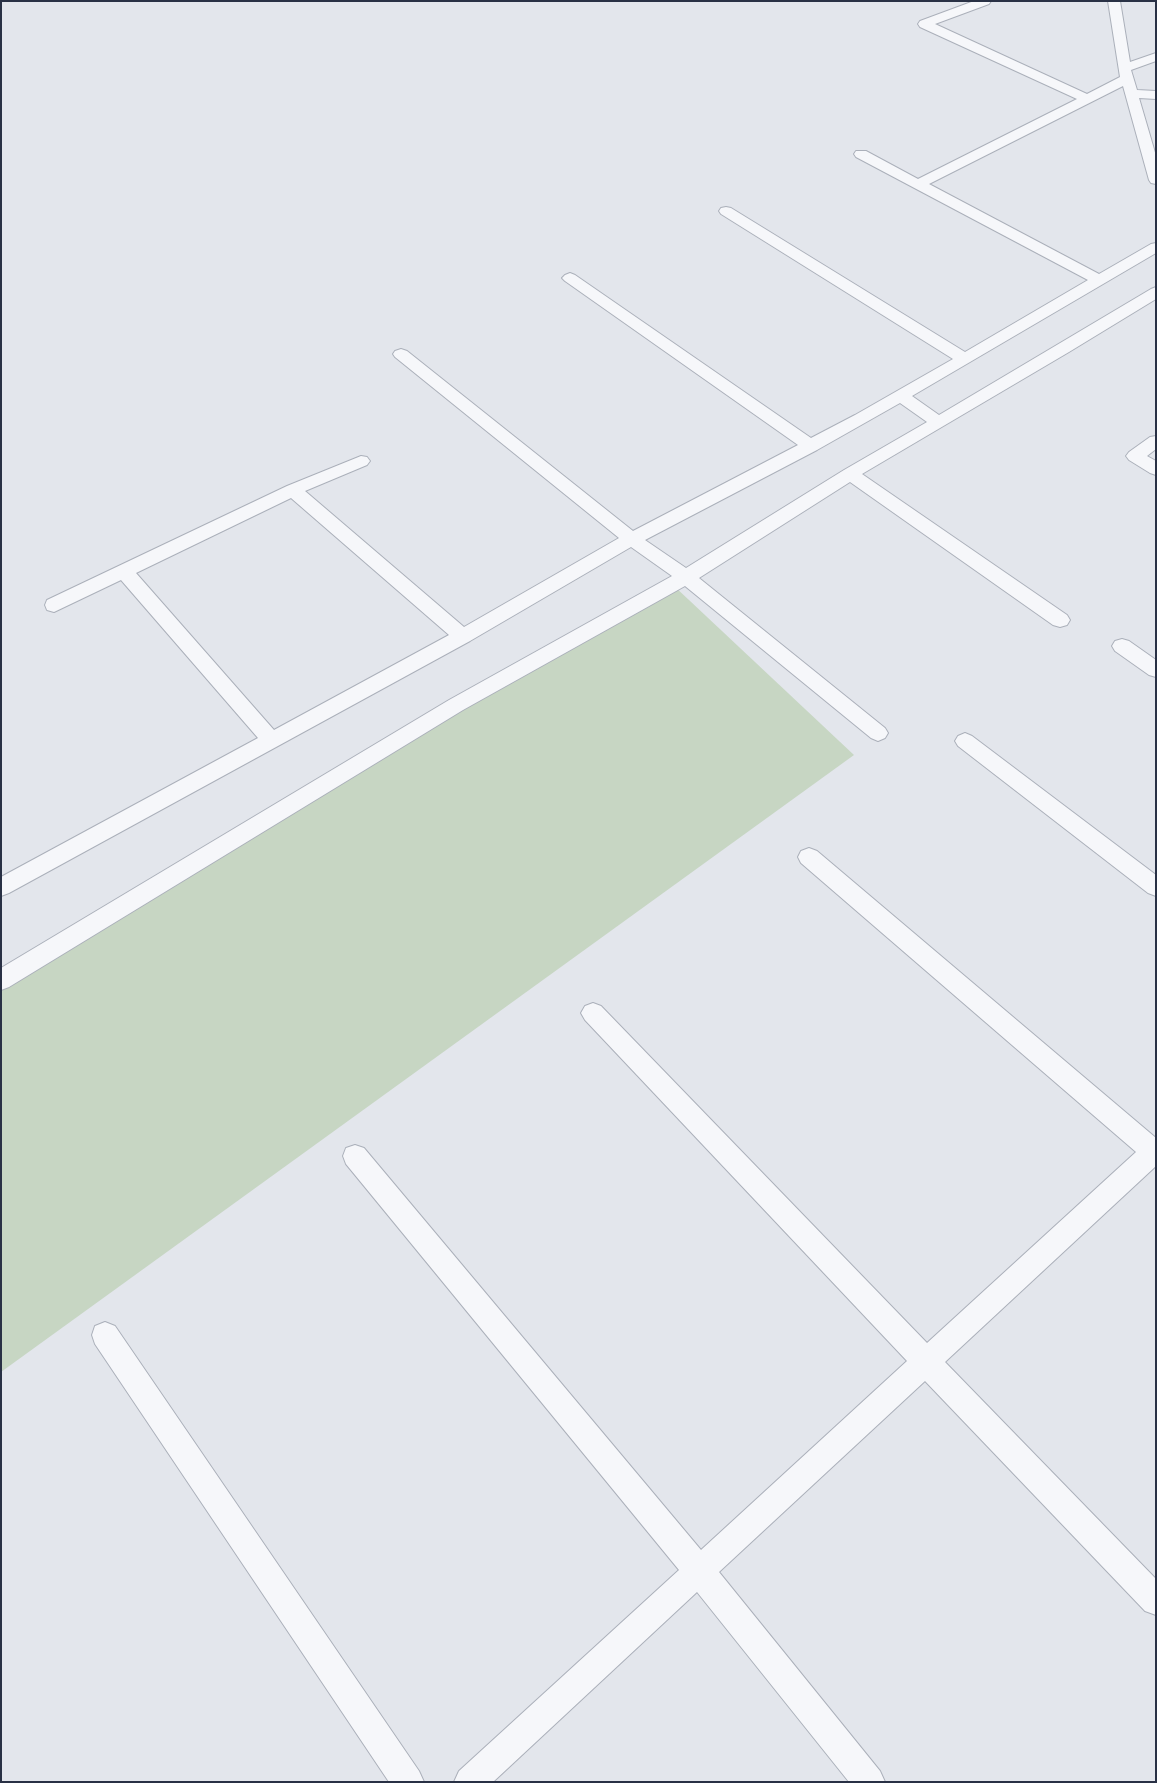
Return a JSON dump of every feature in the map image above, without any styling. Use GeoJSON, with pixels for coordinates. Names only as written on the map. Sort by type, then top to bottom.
{"type":"FeatureCollection","features":[{"type":"Feature","properties":{"kind":"street"},"geometry":{"type":"LineString","coordinates":[[984,1],[924,24],[1087,99]]}},
{"type":"Feature","properties":{"kind":"street"},"geometry":{"type":"LineString","coordinates":[[1114,1],[1125,74],[1156,180]]}},
{"type":"Feature","properties":{"kind":"street"},"geometry":{"type":"LineString","coordinates":[[918,184],[1087,99],[1125,74],[1156,57]]}},
{"type":"Feature","properties":{"kind":"street"},"geometry":{"type":"LineString","coordinates":[[1132,94],[1156,95]]}},
{"type":"Feature","properties":{"kind":"street"},"geometry":{"type":"LineString","coordinates":[[861,154],[1100,281]]}},
{"type":"Feature","properties":{"kind":"street"},"geometry":{"type":"LineString","coordinates":[[726,212],[965,359]]}},
{"type":"Feature","properties":{"kind":"street"},"geometry":{"type":"LineString","coordinates":[[1,887],[463,636],[632,539],[811,446],[965,359],[1156,247]]}},
{"type":"Feature","properties":{"kind":"street"},"geometry":{"type":"LineString","coordinates":[[570,278],[811,446]]}},
{"type":"Feature","properties":{"kind":"street"},"geometry":{"type":"LineString","coordinates":[[1,980],[456,705],[686,578],[850,474],[1156,292]]}},
{"type":"Feature","properties":{"kind":"street"},"geometry":{"type":"LineString","coordinates":[[401,354],[632,539],[686,578],[878,733]]}},
{"type":"Feature","properties":{"kind":"street"},"geometry":{"type":"LineString","coordinates":[[900,396],[938,422]]}},
{"type":"Feature","properties":{"kind":"street"},"geometry":{"type":"LineString","coordinates":[[1156,441],[1135,456],[1156,469]]}},
{"type":"Feature","properties":{"kind":"street"},"geometry":{"type":"LineString","coordinates":[[54,605],[293,490],[361,461]]}},
{"type":"Feature","properties":{"kind":"street"},"geometry":{"type":"LineString","coordinates":[[850,474],[1060,620]]}},
{"type":"Feature","properties":{"kind":"street"},"geometry":{"type":"LineString","coordinates":[[293,490],[463,636]]}},
{"type":"Feature","properties":{"kind":"street"},"geometry":{"type":"LineString","coordinates":[[123,572],[271,740]]}},
{"type":"Feature","properties":{"kind":"street"},"geometry":{"type":"LineString","coordinates":[[1122,646],[1156,670]]}},
{"type":"Feature","properties":{"kind":"street"},"geometry":{"type":"LineString","coordinates":[[965,741],[1156,887]]}},
{"type":"Feature","properties":{"kind":"street"},"geometry":{"type":"LineString","coordinates":[[470,1782],[1155,1152],[809,857]]}},
{"type":"Feature","properties":{"kind":"street"},"geometry":{"type":"LineString","coordinates":[[593,1013],[926,1362],[1156,1600]]}},
{"type":"Feature","properties":{"kind":"street"},"geometry":{"type":"LineString","coordinates":[[356,1156],[699,1571],[869,1782]]}},
{"type":"Feature","properties":{"kind":"street"},"geometry":{"type":"LineString","coordinates":[[105,1335],[408,1782]]}},
{"type":"Feature","properties":{"kind":"green space"},"geometry":{"type":"Polygon","coordinates":[[[673,585],[854,755],[1,1372],[1,982],[673,585]]]}}]}
